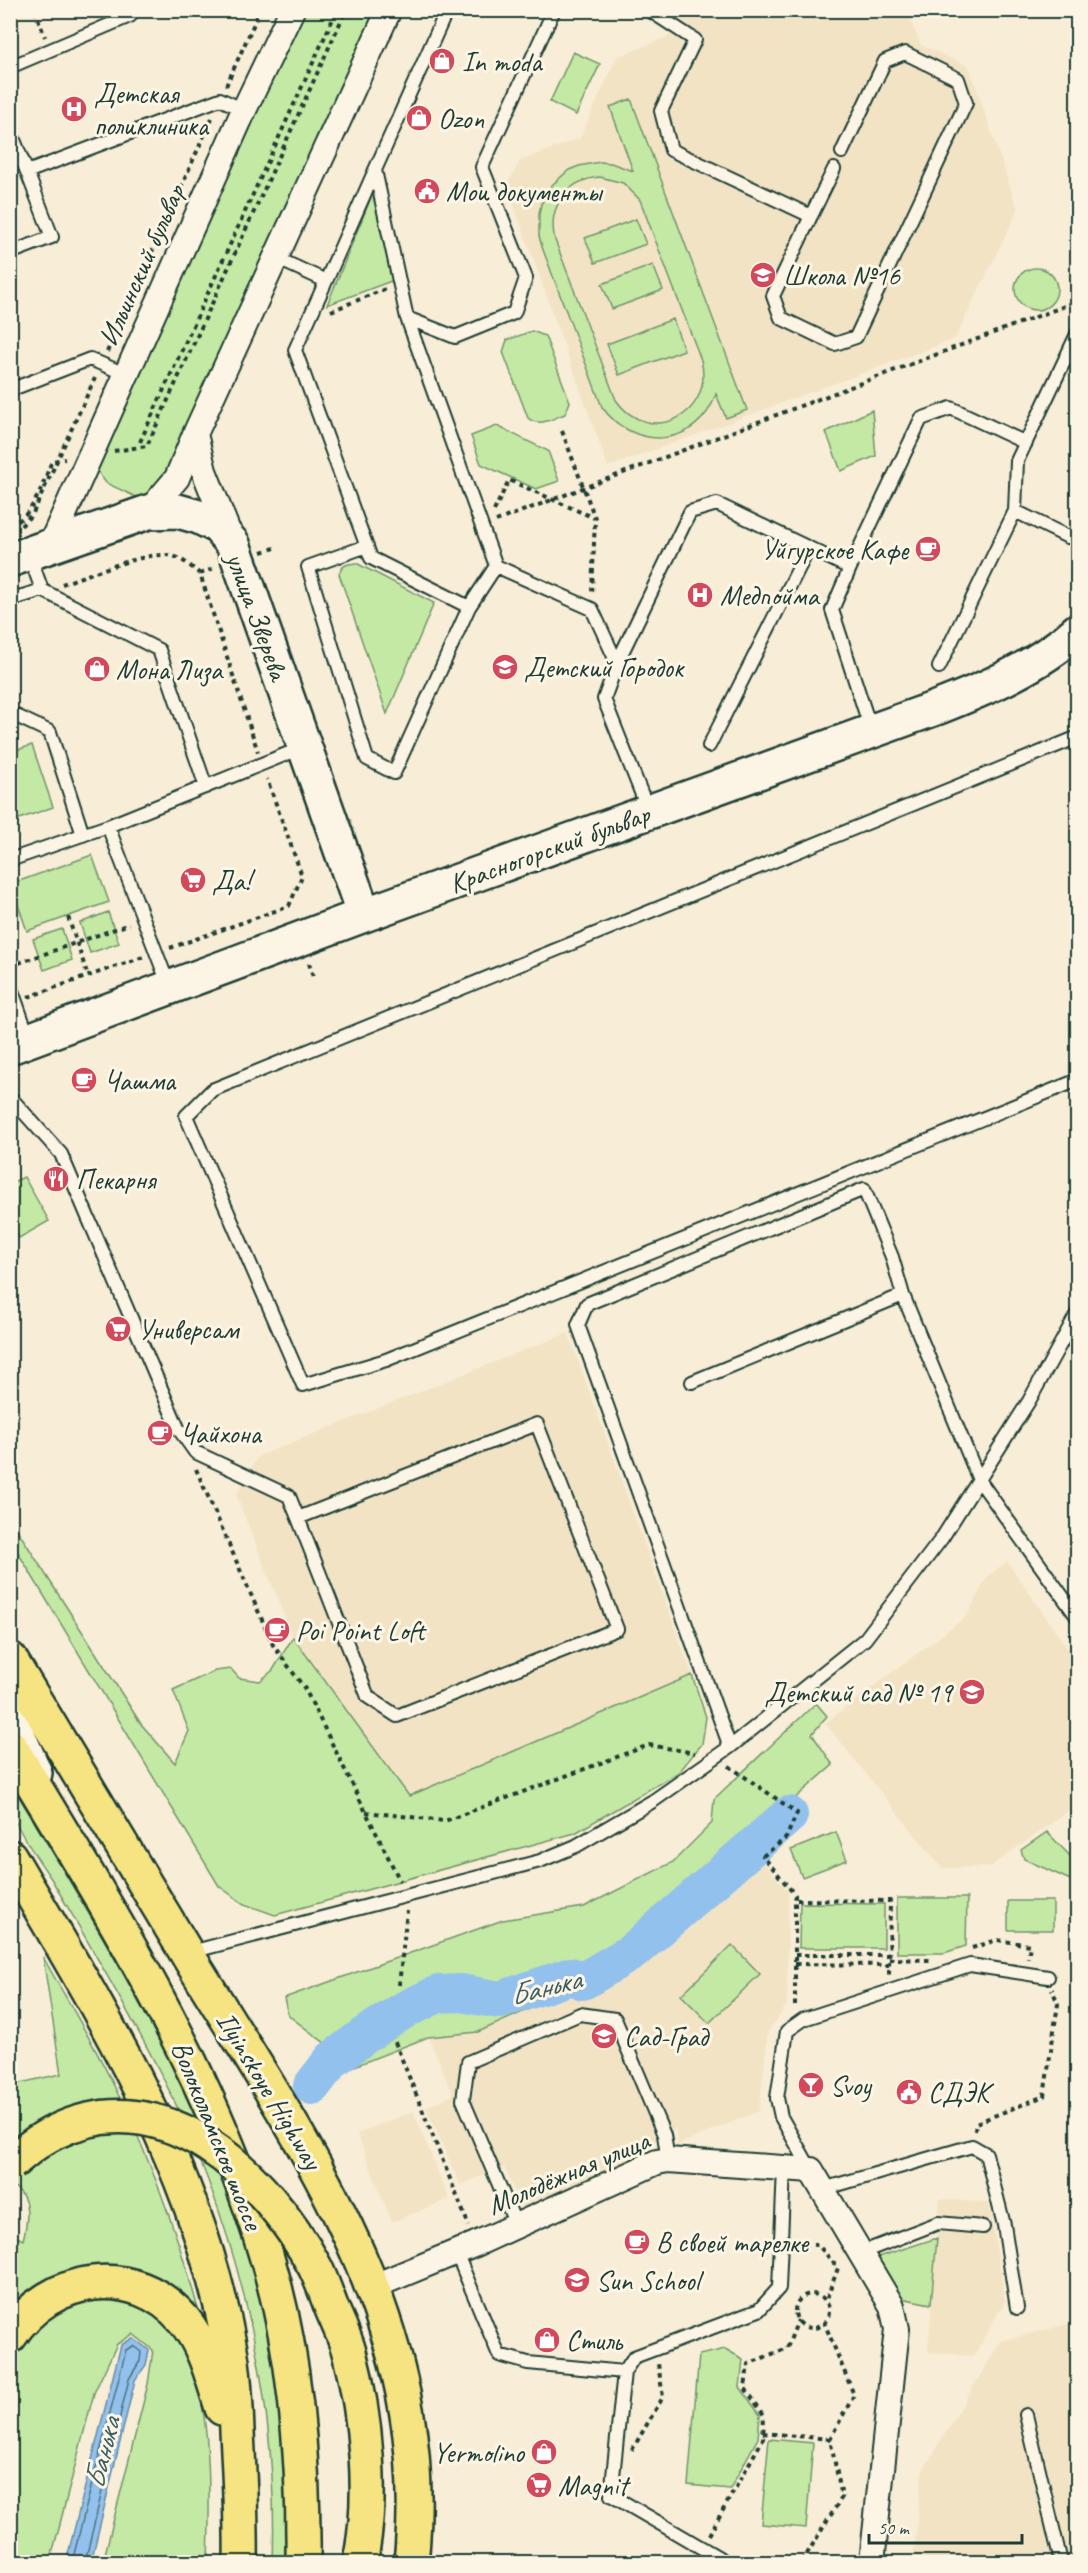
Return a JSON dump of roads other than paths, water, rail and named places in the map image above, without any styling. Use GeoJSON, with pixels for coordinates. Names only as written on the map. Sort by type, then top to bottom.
{"type":"FeatureCollection","features":[{"type":"Feature","properties":{"kind":"main road","name":"улица Зверева"},"geometry":{"type":"LineString","coordinates":[[25,547],[148,512],[178,511],[217,526],[233,544],[364,915]]}},
{"type":"Feature","properties":{"kind":"main road","name":"Красногорский бульвар"},"geometry":{"type":"LineString","coordinates":[[20,1043],[364,915],[965,697],[1029,664],[1077,630]]}},
{"type":"Feature","properties":{"kind":"main road","name":"Ilyinskoye Highway"},"geometry":{"type":"LineString","coordinates":[[10,1659],[314,2164],[361,2255],[400,2372],[411,2456],[413,2539],[411,2562]]}},
{"type":"Feature","properties":{"kind":"main road"},"geometry":{"type":"LineString","coordinates":[[10,1717],[56,1822]]}},
{"type":"Feature","properties":{"kind":"main road","name":"Волоколамское шоссе"},"geometry":{"type":"LineString","coordinates":[[10,1746],[152,1987],[191,2060],[248,2199],[270,2267],[294,2392],[302,2457],[303,2562]]}},
{"type":"Feature","properties":{"kind":"main road","name":"Волоколамское шоссе"},"geometry":{"type":"LineString","coordinates":[[10,1857],[132,2071],[160,2126],[191,2205],[212,2268],[231,2350],[239,2465],[241,2562]]}},
{"type":"Feature","properties":{"kind":"main road"},"geometry":{"type":"LineString","coordinates":[[10,2164],[33,2145],[55,2132],[85,2121],[115,2117],[141,2118],[174,2128],[206,2142],[232,2161],[260,2188],[286,2221],[316,2268],[349,2350],[363,2417],[367,2484],[360,2562]]}},
{"type":"Feature","properties":{"kind":"main road"},"geometry":{"type":"LineString","coordinates":[[10,2336],[30,2312],[45,2299],[62,2290],[96,2283],[116,2283],[151,2294],[167,2303],[196,2337],[207,2360],[239,2465]]}},
{"type":"Feature","properties":{"kind":"street","name":"Ильинский бульвар"},"geometry":{"type":"LineString","coordinates":[[25,547],[88,456],[244,110],[292,10]]}},
{"type":"Feature","properties":{"kind":"street"},"geometry":{"type":"LineString","coordinates":[[148,512],[177,478],[389,10]]}},
{"type":"Feature","properties":{"kind":"street"},"geometry":{"type":"LineString","coordinates":[[195,434],[204,471],[233,544]]}},
{"type":"Feature","properties":{"kind":"street","name":"Молодёжная улица"},"geometry":{"type":"LineString","coordinates":[[372,2287],[466,2248],[657,2162],[668,2160],[784,2168],[817,2179]]}},
{"type":"Feature","properties":{"kind":"street"},"geometry":{"type":"LineString","coordinates":[[817,2179],[892,2306],[897,2329],[872,2562]]}},
{"type":"Feature","properties":{"kind":"lane"},"geometry":{"type":"LineString","coordinates":[[10,67],[130,16],[132,10]]}},
{"type":"Feature","properties":{"kind":"lane"},"geometry":{"type":"LineString","coordinates":[[447,10],[295,350],[370,558],[468,607]]}},
{"type":"Feature","properties":{"kind":"lane"},"geometry":{"type":"LineString","coordinates":[[407,318],[454,337],[514,313],[526,278],[482,167],[554,10]]}},
{"type":"Feature","properties":{"kind":"lane"},"geometry":{"type":"LineString","coordinates":[[649,10],[695,40],[662,111],[671,150],[811,216]]}},
{"type":"Feature","properties":{"kind":"lane"},"geometry":{"type":"LineString","coordinates":[[1075,10],[1077,14]]}},
{"type":"Feature","properties":{"kind":"lane"},"geometry":{"type":"LineString","coordinates":[[834,168],[773,296],[781,318],[835,344],[856,337],[966,103],[958,79],[905,54],[885,60],[842,152]]}},
{"type":"Feature","properties":{"kind":"lane"},"geometry":{"type":"LineString","coordinates":[[27,172],[220,99],[244,110]]}},
{"type":"Feature","properties":{"kind":"lane"},"geometry":{"type":"LineString","coordinates":[[10,130],[52,237],[10,253]]}},
{"type":"Feature","properties":{"kind":"lane"},"geometry":{"type":"LineString","coordinates":[[375,170],[407,318],[484,525],[496,566],[592,609],[617,663]]}},
{"type":"Feature","properties":{"kind":"lane"},"geometry":{"type":"LineString","coordinates":[[276,258],[326,281]]}},
{"type":"Feature","properties":{"kind":"lane"},"geometry":{"type":"LineString","coordinates":[[939,667],[1015,511],[1017,461],[1077,332]]}},
{"type":"Feature","properties":{"kind":"lane"},"geometry":{"type":"LineString","coordinates":[[10,390],[90,359],[125,374]]}},
{"type":"Feature","properties":{"kind":"lane"},"geometry":{"type":"LineString","coordinates":[[872,731],[832,610],[850,567],[921,419],[951,408],[1026,443]]}},
{"type":"Feature","properties":{"kind":"lane"},"geometry":{"type":"LineString","coordinates":[[649,812],[604,699],[617,663],[690,512],[717,504],[850,567]]}},
{"type":"Feature","properties":{"kind":"lane"},"geometry":{"type":"LineString","coordinates":[[1015,511],[1068,537],[1077,534]]}},
{"type":"Feature","properties":{"kind":"lane"},"geometry":{"type":"LineString","coordinates":[[367,546],[308,567],[367,759],[394,773],[468,607],[496,566]]}},
{"type":"Feature","properties":{"kind":"lane"},"geometry":{"type":"LineString","coordinates":[[25,547],[42,590],[159,650],[206,787]]}},
{"type":"Feature","properties":{"kind":"lane"},"geometry":{"type":"LineString","coordinates":[[709,746],[809,548]]}},
{"type":"Feature","properties":{"kind":"lane"},"geometry":{"type":"LineString","coordinates":[[10,600],[42,590]]}},
{"type":"Feature","properties":{"kind":"lane"},"geometry":{"type":"LineString","coordinates":[[10,713],[50,732],[83,835]]}},
{"type":"Feature","properties":{"kind":"lane"},"geometry":{"type":"LineString","coordinates":[[1077,737],[212,1090],[186,1116],[303,1385],[386,1360],[1077,1080]]}},
{"type":"Feature","properties":{"kind":"lane"},"geometry":{"type":"LineString","coordinates":[[10,860],[108,826],[304,747]]}},
{"type":"Feature","properties":{"kind":"lane"},"geometry":{"type":"LineString","coordinates":[[108,826],[169,988]]}},
{"type":"Feature","properties":{"kind":"lane"},"geometry":{"type":"LineString","coordinates":[[10,985],[20,1043]]}},
{"type":"Feature","properties":{"kind":"lane"},"geometry":{"type":"LineString","coordinates":[[10,1097],[61,1154],[178,1428],[195,1452],[289,1496],[368,1697],[397,1716],[617,1629],[537,1424],[298,1518]]}},
{"type":"Feature","properties":{"kind":"lane"},"geometry":{"type":"LineString","coordinates":[[730,1747],[578,1325],[587,1304],[864,1189],[892,1257],[903,1295],[979,1480],[1077,1618]]}},
{"type":"Feature","properties":{"kind":"lane"},"geometry":{"type":"LineString","coordinates":[[692,1382],[903,1295]]}},
{"type":"Feature","properties":{"kind":"lane"},"geometry":{"type":"LineString","coordinates":[[187,1953],[540,1861],[576,1846],[653,1801],[717,1757],[865,1639],[942,1538],[1029,1401],[1077,1312]]}},
{"type":"Feature","properties":{"kind":"lane"},"geometry":{"type":"LineString","coordinates":[[1017,2308],[1004,2225],[986,2154],[972,2146],[817,2179],[781,2117],[777,2098],[787,2031],[801,2021],[970,1965],[1048,1977]]}},
{"type":"Feature","properties":{"kind":"lane"},"geometry":{"type":"LineString","coordinates":[[516,2225],[463,2100],[468,2062],[580,2014],[615,2019],[664,2135],[668,2160]]}},
{"type":"Feature","properties":{"kind":"lane"},"geometry":{"type":"LineString","coordinates":[[726,2562],[611,2495],[624,2372],[634,2357],[759,2310],[779,2288],[784,2168]]}},
{"type":"Feature","properties":{"kind":"lane"},"geometry":{"type":"LineString","coordinates":[[860,2253],[938,2223],[982,2227]]}},
{"type":"Feature","properties":{"kind":"lane"},"geometry":{"type":"LineString","coordinates":[[466,2248],[499,2355],[528,2363],[624,2372]]}},
{"type":"Feature","properties":{"kind":"lane"},"geometry":{"type":"LineString","coordinates":[[1026,2415],[1061,2562]]}},
{"type":"Feature","properties":{"kind":"water"},"geometry":{"type":"Polygon","coordinates":[[[133,2338],[149,2350],[146,2365],[135,2380],[91,2562],[66,2562],[121,2345],[133,2338]]]}},
{"type":"Feature","properties":{"kind":"waterway","name":"Банька"},"geometry":{"type":"LineString","coordinates":[[312,2086],[332,2060],[365,2035],[406,2009],[438,1994],[461,1993],[500,2000],[571,1976],[583,1981],[632,1952],[789,1815]]}},
{"type":"Feature","properties":{"kind":"place","name":"In moda"},"geometry":{"type":"Point","coordinates":[442,61]}},
{"type":"Feature","properties":{"kind":"place","name":"Детская поликлиника"},"geometry":{"type":"Point","coordinates":[74,109]}},
{"type":"Feature","properties":{"kind":"place","name":"Ozon"},"geometry":{"type":"Point","coordinates":[419,118]}},
{"type":"Feature","properties":{"kind":"place","name":"Мои документы"},"geometry":{"type":"Point","coordinates":[427,191]}},
{"type":"Feature","properties":{"kind":"place","name":"Школа №16"},"geometry":{"type":"Point","coordinates":[763,275]}},
{"type":"Feature","properties":{"kind":"place","name":"Уйгурское Кафе"},"geometry":{"type":"Point","coordinates":[928,549]}},
{"type":"Feature","properties":{"kind":"place","name":"Медпойма"},"geometry":{"type":"Point","coordinates":[700,595]}},
{"type":"Feature","properties":{"kind":"place","name":"Детский Городок"},"geometry":{"type":"Point","coordinates":[505,667]}},
{"type":"Feature","properties":{"kind":"place","name":"Мона Лиза"},"geometry":{"type":"Point","coordinates":[97,669]}},
{"type":"Feature","properties":{"kind":"place","name":"Да!"},"geometry":{"type":"Point","coordinates":[193,880]}},
{"type":"Feature","properties":{"kind":"place","name":"Чашма"},"geometry":{"type":"Point","coordinates":[84,1080]}},
{"type":"Feature","properties":{"kind":"place","name":"Пекарня"},"geometry":{"type":"Point","coordinates":[56,1179]}},
{"type":"Feature","properties":{"kind":"place","name":"Универсам"},"geometry":{"type":"Point","coordinates":[118,1329]}},
{"type":"Feature","properties":{"kind":"place","name":"Чайхона"},"geometry":{"type":"Point","coordinates":[160,1433]}},
{"type":"Feature","properties":{"kind":"place","name":"Poi Point Loft"},"geometry":{"type":"Point","coordinates":[277,1630]}},
{"type":"Feature","properties":{"kind":"place","name":"Детский сад № 19"},"geometry":{"type":"Point","coordinates":[972,1692]}},
{"type":"Feature","properties":{"kind":"place","name":"Сад-Град"},"geometry":{"type":"Point","coordinates":[604,2036]}},
{"type":"Feature","properties":{"kind":"place","name":"Svoy"},"geometry":{"type":"Point","coordinates":[811,2085]}},
{"type":"Feature","properties":{"kind":"place","name":"СДЭК"},"geometry":{"type":"Point","coordinates":[909,2092]}},
{"type":"Feature","properties":{"kind":"place","name":"В своей тарелке"},"geometry":{"type":"Point","coordinates":[637,2242]}},
{"type":"Feature","properties":{"kind":"place","name":"Sun School"},"geometry":{"type":"Point","coordinates":[577,2280]}},
{"type":"Feature","properties":{"kind":"place","name":"Стиль"},"geometry":{"type":"Point","coordinates":[547,2340]}},
{"type":"Feature","properties":{"kind":"place","name":"Yermolino"},"geometry":{"type":"Point","coordinates":[544,2452]}},
{"type":"Feature","properties":{"kind":"place","name":"Magnit"},"geometry":{"type":"Point","coordinates":[539,2485]}}]}
